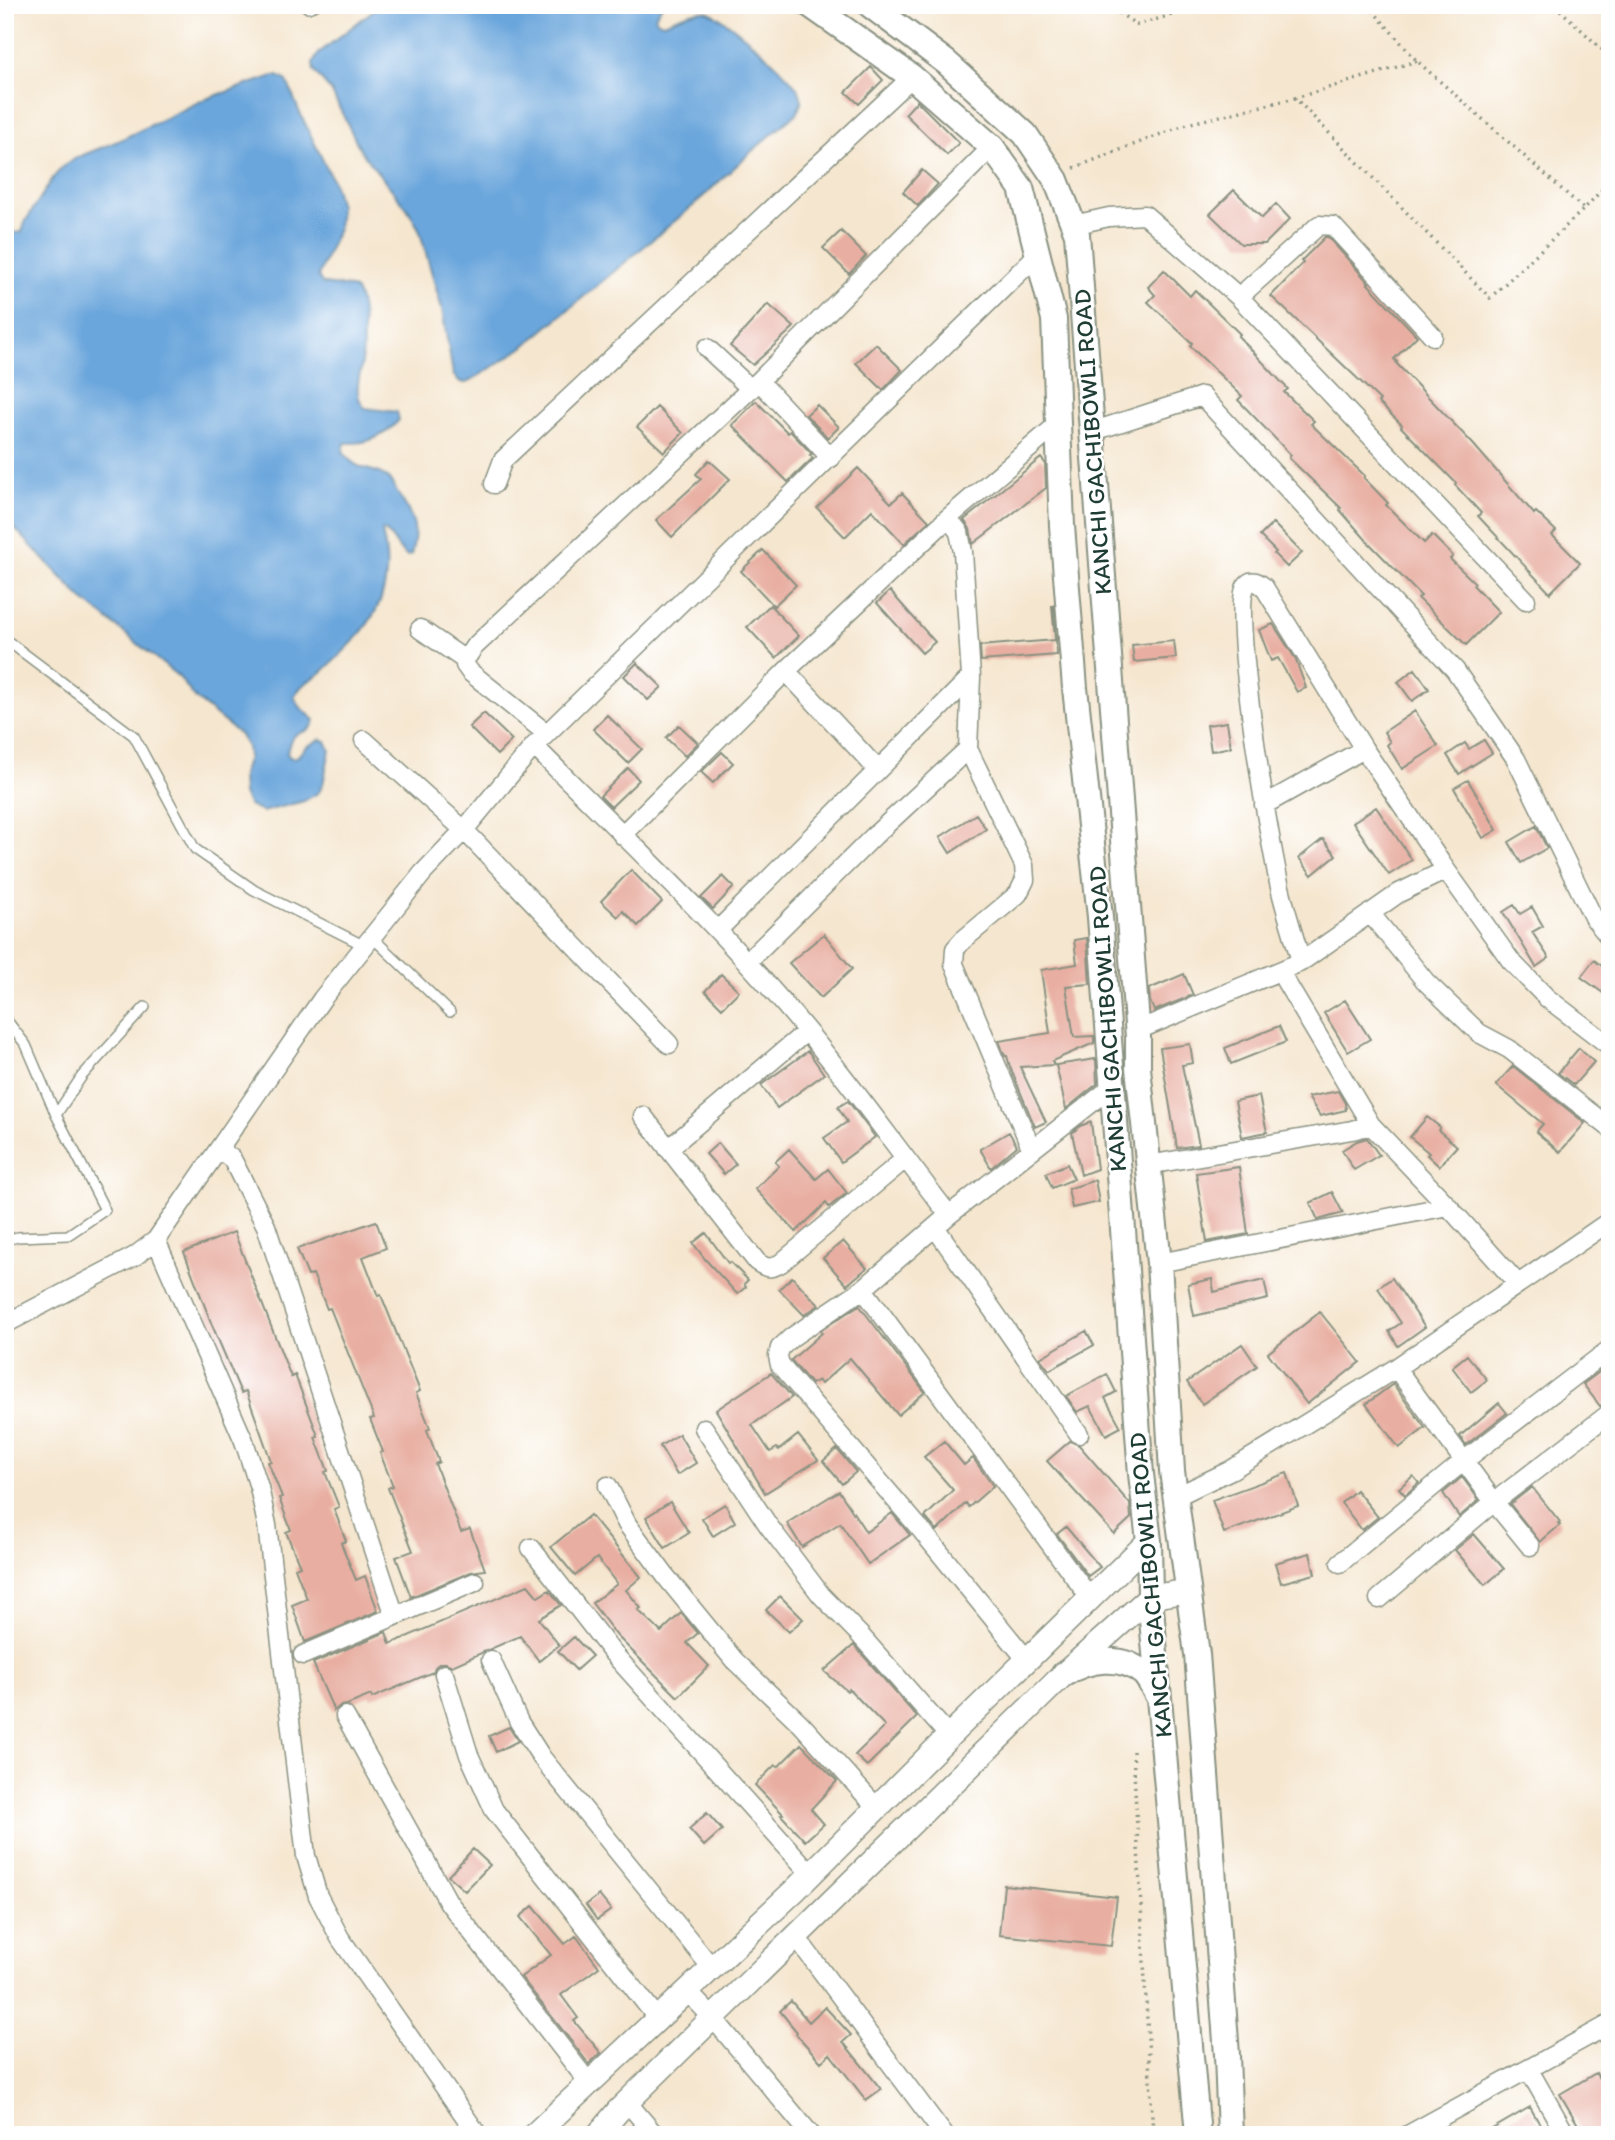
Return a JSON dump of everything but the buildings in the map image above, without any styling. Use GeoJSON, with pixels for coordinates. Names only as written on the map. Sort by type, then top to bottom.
{"type":"FeatureCollection","features":[{"type":"Feature","properties":{"kind":"main road","name":"KANCHI GACHIBOWLI ROAD"},"geometry":{"type":"LineString","coordinates":[[810,5],[912,76],[992,146],[1021,188],[1054,319],[1062,526],[1075,688],[1100,917],[1141,1474],[1149,1541],[1150,1597],[1198,2135]]}},
{"type":"Feature","properties":{"kind":"main road","name":"KANCHI GACHIBOWLI ROAD"},"geometry":{"type":"LineString","coordinates":[[870,5],[947,63],[1025,134],[1056,180],[1077,234],[1138,1030],[1138,1068],[1159,1263],[1172,1471],[1197,1654],[1227,2055],[1230,2135]]}},
{"type":"Feature","properties":{"kind":"main road"},"geometry":{"type":"LineString","coordinates":[[1141,1474],[1172,1471]]}},
{"type":"Feature","properties":{"kind":"main road"},"geometry":{"type":"LineString","coordinates":[[1064,1674],[1080,1665],[1101,1661],[1125,1663],[1144,1674],[1159,1699]]}},
{"type":"Feature","properties":{"kind":"street"},"geometry":{"type":"LineString","coordinates":[[494,484],[503,460],[912,76]]}},
{"type":"Feature","properties":{"kind":"street"},"geometry":{"type":"LineString","coordinates":[[949,1215],[807,1031],[747,962],[622,835],[540,740],[470,673],[465,660],[474,647],[755,385],[992,146]]}},
{"type":"Feature","properties":{"kind":"street"},"geometry":{"type":"LineString","coordinates":[[1073,225],[1109,217],[1144,215],[1239,297],[1526,600]]}},
{"type":"Feature","properties":{"kind":"street"},"geometry":{"type":"LineString","coordinates":[[1239,297],[1319,225],[1333,226],[1433,336]]}},
{"type":"Feature","properties":{"kind":"street"},"geometry":{"type":"LineString","coordinates":[[5,1324],[135,1256],[156,1240],[322,999],[423,873],[464,830],[540,740],[1037,255]]}},
{"type":"Feature","properties":{"kind":"street"},"geometry":{"type":"LineString","coordinates":[[707,348],[755,385],[831,458]]}},
{"type":"Feature","properties":{"kind":"street"},"geometry":{"type":"LineString","coordinates":[[1091,432],[1202,396],[1455,670],[1516,759],[1593,917],[1610,938]]}},
{"type":"Feature","properties":{"kind":"street"},"geometry":{"type":"LineString","coordinates":[[622,835],[786,671],[948,518],[1058,424]]}},
{"type":"Feature","properties":{"kind":"street"},"geometry":{"type":"LineString","coordinates":[[948,518],[958,532],[963,552],[971,677],[968,749],[1024,865],[1025,880],[1018,894],[963,940],[955,950],[954,964],[1032,1150]]}},
{"type":"Feature","properties":{"kind":"street"},"geometry":{"type":"LineString","coordinates":[[1301,962],[1276,870],[1264,804],[1243,634],[1244,592],[1247,583],[1251,581],[1264,587],[1364,749],[1511,961],[1547,998],[1610,1046]]}},
{"type":"Feature","properties":{"kind":"street"},"geometry":{"type":"LineString","coordinates":[[420,629],[465,660]]}},
{"type":"Feature","properties":{"kind":"street"},"geometry":{"type":"LineString","coordinates":[[786,671],[878,770]]}},
{"type":"Feature","properties":{"kind":"street"},"geometry":{"type":"LineString","coordinates":[[718,930],[971,677]]}},
{"type":"Feature","properties":{"kind":"street"},"geometry":{"type":"LineString","coordinates":[[363,740],[464,830],[669,1044]]}},
{"type":"Feature","properties":{"kind":"street"},"geometry":{"type":"LineString","coordinates":[[747,962],[874,836],[968,749]]}},
{"type":"Feature","properties":{"kind":"street"},"geometry":{"type":"LineString","coordinates":[[1264,804],[1364,749]]}},
{"type":"Feature","properties":{"kind":"street"},"geometry":{"type":"LineString","coordinates":[[1138,1030],[1301,962],[1399,893],[1446,870]]}},
{"type":"Feature","properties":{"kind":"street"},"geometry":{"type":"LineString","coordinates":[[1370,913],[1426,982],[1479,1033],[1509,1049],[1610,1128]]}},
{"type":"Feature","properties":{"kind":"street"},"geometry":{"type":"LineString","coordinates":[[1280,972],[1371,1125],[1518,1284]]}},
{"type":"Feature","properties":{"kind":"street"},"geometry":{"type":"LineString","coordinates":[[668,1149],[807,1031]]}},
{"type":"Feature","properties":{"kind":"street"},"geometry":{"type":"LineString","coordinates":[[1027,1660],[922,1531],[780,1365],[778,1356],[780,1348],[792,1337],[863,1289],[949,1215],[1112,1087]]}},
{"type":"Feature","properties":{"kind":"street"},"geometry":{"type":"LineString","coordinates":[[643,1116],[757,1262],[765,1268],[773,1268],[781,1263],[905,1158]]}},
{"type":"Feature","properties":{"kind":"street"},"geometry":{"type":"LineString","coordinates":[[1149,1165],[1371,1125]]}},
{"type":"Feature","properties":{"kind":"street"},"geometry":{"type":"LineString","coordinates":[[219,1149],[232,1158],[266,1226],[395,1616]]}},
{"type":"Feature","properties":{"kind":"street"},"geometry":{"type":"LineString","coordinates":[[1159,1263],[1448,1206]]}},
{"type":"Feature","properties":{"kind":"street"},"geometry":{"type":"LineString","coordinates":[[1177,1496],[1231,1470],[1396,1368],[1610,1222]]}},
{"type":"Feature","properties":{"kind":"street"},"geometry":{"type":"LineString","coordinates":[[935,1227],[1079,1434]]}},
{"type":"Feature","properties":{"kind":"street"},"geometry":{"type":"LineString","coordinates":[[156,1240],[244,1441],[259,1487],[267,1525],[306,1856],[318,1896],[340,1938],[478,2135]]}},
{"type":"Feature","properties":{"kind":"street"},"geometry":{"type":"LineString","coordinates":[[863,1289],[1090,1598]]}},
{"type":"Feature","properties":{"kind":"street"},"geometry":{"type":"LineString","coordinates":[[1340,1563],[1465,1460],[1610,1349]]}},
{"type":"Feature","properties":{"kind":"street"},"geometry":{"type":"LineString","coordinates":[[1396,1368],[1494,1502],[1531,1546]]}},
{"type":"Feature","properties":{"kind":"street"},"geometry":{"type":"LineString","coordinates":[[1379,1598],[1494,1502],[1610,1413]]}},
{"type":"Feature","properties":{"kind":"street"},"geometry":{"type":"LineString","coordinates":[[704,1428],[768,1525],[821,1595],[949,1736]]}},
{"type":"Feature","properties":{"kind":"street"},"geometry":{"type":"LineString","coordinates":[[608,1486],[627,1524],[734,1660],[801,1724],[877,1808]]}},
{"type":"Feature","properties":{"kind":"street"},"geometry":{"type":"LineString","coordinates":[[534,2135],[811,1874],[1149,1541]]}},
{"type":"Feature","properties":{"kind":"street"},"geometry":{"type":"LineString","coordinates":[[531,1548],[619,1661],[811,1874]]}},
{"type":"Feature","properties":{"kind":"street"},"geometry":{"type":"LineString","coordinates":[[303,1655],[475,1582]]}},
{"type":"Feature","properties":{"kind":"street"},"geometry":{"type":"LineString","coordinates":[[598,2135],[627,2102],[1064,1674],[1150,1597],[1187,1591]]}},
{"type":"Feature","properties":{"kind":"street"},"geometry":{"type":"LineString","coordinates":[[491,1660],[519,1722],[542,1758],[712,1968]]}},
{"type":"Feature","properties":{"kind":"street"},"geometry":{"type":"LineString","coordinates":[[444,1674],[469,1755],[494,1810],[657,2020]]}},
{"type":"Feature","properties":{"kind":"street"},"geometry":{"type":"LineString","coordinates":[[345,1716],[449,1903],[589,2083]]}},
{"type":"Feature","properties":{"kind":"street"},"geometry":{"type":"LineString","coordinates":[[796,1937],[944,2135]]}},
{"type":"Feature","properties":{"kind":"street"},"geometry":{"type":"LineString","coordinates":[[687,1991],[811,2135]]}},
{"type":"Feature","properties":{"kind":"street"},"geometry":{"type":"LineString","coordinates":[[1409,2135],[1431,2129],[1610,2024]]}},
{"type":"Feature","properties":{"kind":"street"},"geometry":{"type":"LineString","coordinates":[[1529,2070],[1566,2135]]}},
{"type":"Feature","properties":{"kind":"street"},"geometry":{"type":"LineString","coordinates":[[627,2102],[655,2135]]}},
{"type":"Feature","properties":{"kind":"lane"},"geometry":{"type":"LineString","coordinates":[[303,5],[307,8],[316,5]]}},
{"type":"Feature","properties":{"kind":"lane"},"geometry":{"type":"LineString","coordinates":[[5,639],[134,736],[195,849],[254,890],[368,942],[450,1012]]}},
{"type":"Feature","properties":{"kind":"lane"},"geometry":{"type":"LineString","coordinates":[[56,1115],[82,1076],[145,1007]]}},
{"type":"Feature","properties":{"kind":"lane"},"geometry":{"type":"LineString","coordinates":[[5,1018],[26,1045],[56,1115],[106,1210],[68,1236],[18,1237],[5,1240]]}},
{"type":"Feature","properties":{"kind":"path"},"geometry":{"type":"LineString","coordinates":[[1107,5],[1137,25],[1206,5]]}},
{"type":"Feature","properties":{"kind":"path"},"geometry":{"type":"LineString","coordinates":[[1368,5],[1417,61],[1584,209]]}},
{"type":"Feature","properties":{"kind":"path"},"geometry":{"type":"LineString","coordinates":[[1555,5],[1610,57]]}},
{"type":"Feature","properties":{"kind":"path"},"geometry":{"type":"LineString","coordinates":[[1056,180],[1074,167],[1187,124],[1295,98],[1417,61]]}},
{"type":"Feature","properties":{"kind":"path"},"geometry":{"type":"LineString","coordinates":[[1295,98],[1490,298],[1610,181]]}},
{"type":"Feature","properties":{"kind":"path"},"geometry":{"type":"LineString","coordinates":[[1133,1751],[1153,2135]]}},
{"type":"Feature","properties":{"kind":"water"},"geometry":{"type":"Polygon","coordinates":[[[380,5],[662,5],[655,17],[663,23],[690,13],[705,11],[726,22],[770,59],[800,92],[802,101],[797,113],[694,205],[522,348],[466,383],[459,382],[453,374],[442,309],[419,229],[407,208],[362,153],[331,91],[314,71],[313,63],[319,53],[380,5]]]}},
{"type":"Feature","properties":{"kind":"water"},"geometry":{"type":"Polygon","coordinates":[[[273,76],[287,81],[333,181],[340,206],[338,229],[318,276],[322,283],[353,289],[360,301],[363,334],[358,386],[361,403],[365,408],[397,412],[399,420],[375,438],[345,443],[343,451],[357,466],[379,473],[390,480],[409,513],[415,535],[411,555],[407,556],[383,530],[386,576],[376,611],[353,642],[322,672],[302,686],[294,697],[301,708],[315,720],[308,730],[292,738],[287,754],[291,758],[297,757],[306,747],[321,739],[326,741],[330,750],[319,792],[304,801],[262,812],[249,806],[243,794],[242,776],[248,757],[247,747],[239,734],[196,699],[179,677],[81,598],[5,518],[5,217],[11,230],[15,233],[22,232],[25,222],[53,178],[62,167],[78,157],[203,100],[273,76]]]}}]}
